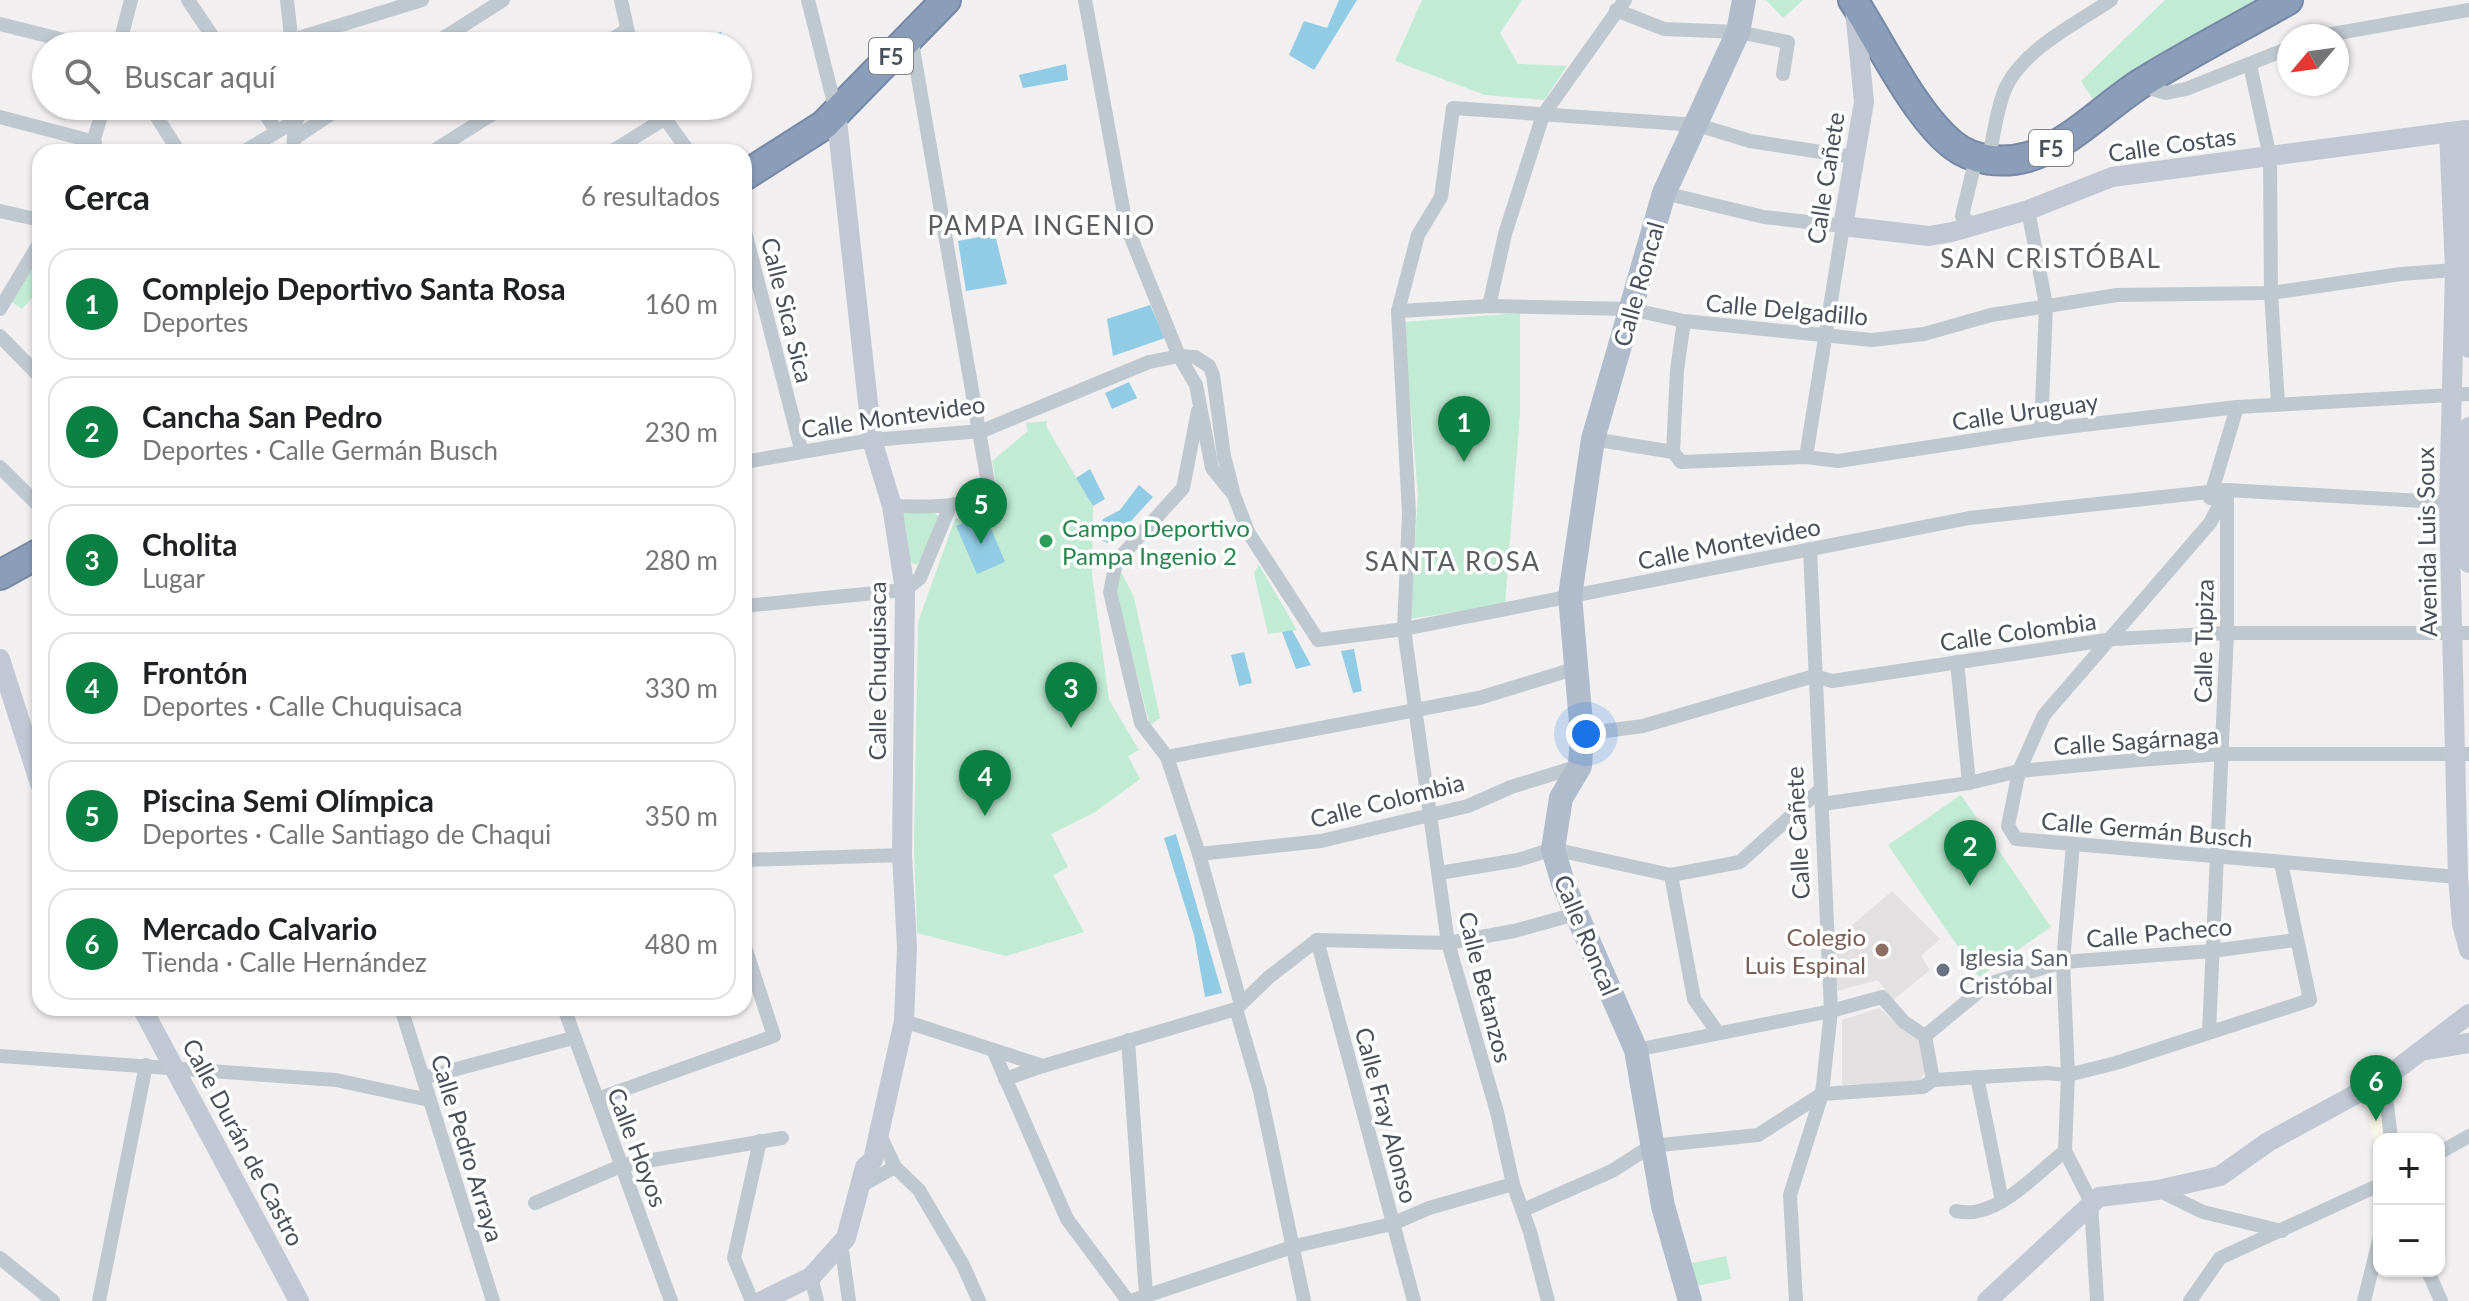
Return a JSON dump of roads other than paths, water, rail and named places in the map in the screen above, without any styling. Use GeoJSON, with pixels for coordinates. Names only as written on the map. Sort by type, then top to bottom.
{"type":"FeatureCollection","features":[{"type":"Feature","properties":{"kind":"highway","name":"F5"},"geometry":{"type":"LineString","coordinates":[[752,171],[824,125],[946,0]]}},
{"type":"Feature","properties":{"kind":"highway","name":"F5"},"geometry":{"type":"LineString","coordinates":[[1982,159],[2026,158],[2055,146],[2140,85],[2288,0]]}},
{"type":"Feature","properties":{"kind":"highway"},"geometry":{"type":"LineString","coordinates":[[1853,1],[1926,116],[1952,145],[1982,159]]}},
{"type":"Feature","properties":{"kind":"highway"},"geometry":{"type":"LineString","coordinates":[[0,575],[32,557]]}},
{"type":"Feature","properties":{"kind":"main road","name":"Calle Roncal"},"geometry":{"type":"LineString","coordinates":[[1690,1301],[1651,1146],[1636,1050],[1576,914],[1553,849],[1561,798],[1580,766],[1582,734],[1570,596],[1593,439],[1664,193],[1698,125],[1738,32],[1744,0]]}},
{"type":"Feature","properties":{"kind":"main road","name":"Calle Cañete"},"geometry":{"type":"LineString","coordinates":[[1843,226],[1864,102],[1853,1]]}},
{"type":"Feature","properties":{"kind":"main road","name":"Calle Chuquisaca"},"geometry":{"type":"LineString","coordinates":[[811,1277],[846,1238],[865,1167],[873,1160],[904,1021],[907,947],[902,855],[905,590],[892,506],[872,440],[836,111]]}},
{"type":"Feature","properties":{"kind":"main road","name":"Calle Costas"},"geometry":{"type":"LineString","coordinates":[[1843,226],[1929,236],[2028,210],[2112,177],[2461,131]]}},
{"type":"Feature","properties":{"kind":"main road","name":"Avenida Luis Soux"},"geometry":{"type":"LineString","coordinates":[[2461,131],[2455,270],[2462,503],[2462,755],[2458,877],[2462,924],[2469,950]]}},
{"type":"Feature","properties":{"kind":"main road"},"geometry":{"type":"LineString","coordinates":[[2461,131],[2469,348]]}},
{"type":"Feature","properties":{"kind":"main road","name":"Avenida Luis Soux"},"geometry":{"type":"LineString","coordinates":[[2469,427],[2462,503],[2469,563]]}},
{"type":"Feature","properties":{"kind":"main road"},"geometry":{"type":"LineString","coordinates":[[0,659],[32,759]]}},
{"type":"Feature","properties":{"kind":"main road"},"geometry":{"type":"LineString","coordinates":[[1987,1301],[2099,1197],[2158,1190],[2220,1176],[2268,1142],[2384,1079],[2469,1014]]}},
{"type":"Feature","properties":{"kind":"main road","name":"Calle Durán de Castro"},"geometry":{"type":"LineString","coordinates":[[146,1016],[299,1301]]}},
{"type":"Feature","properties":{"kind":"main road"},"geometry":{"type":"LineString","coordinates":[[2421,1050],[2469,1043]]}},
{"type":"Feature","properties":{"kind":"main road"},"geometry":{"type":"LineString","coordinates":[[762,1301],[811,1277]]}},
{"type":"Feature","properties":{"kind":"main road"},"geometry":{"type":"LineString","coordinates":[[279,1301],[288,1281]]}},
{"type":"Feature","properties":{"kind":"street"},"geometry":{"type":"LineString","coordinates":[[123,32],[131,0]]}},
{"type":"Feature","properties":{"kind":"street"},"geometry":{"type":"LineString","coordinates":[[188,0],[210,32]]}},
{"type":"Feature","properties":{"kind":"street"},"geometry":{"type":"LineString","coordinates":[[287,0],[291,32]]}},
{"type":"Feature","properties":{"kind":"street"},"geometry":{"type":"LineString","coordinates":[[368,0],[370,16]]}},
{"type":"Feature","properties":{"kind":"street"},"geometry":{"type":"LineString","coordinates":[[324,32],[370,16],[394,3],[422,0]]}},
{"type":"Feature","properties":{"kind":"street"},"geometry":{"type":"LineString","coordinates":[[453,32],[503,0]]}},
{"type":"Feature","properties":{"kind":"street"},"geometry":{"type":"LineString","coordinates":[[621,0],[627,30],[624,32]]}},
{"type":"Feature","properties":{"kind":"street","name":"Calle Chuquisaca"},"geometry":{"type":"LineString","coordinates":[[808,0],[836,111]]}},
{"type":"Feature","properties":{"kind":"street","name":"Calle Montevideo"},"geometry":{"type":"LineString","coordinates":[[1085,0],[1126,225],[1179,356],[1196,385],[1212,468],[1234,495],[1248,532],[1318,640],[1404,629],[1969,518],[2227,490],[2462,503]]}},
{"type":"Feature","properties":{"kind":"street"},"geometry":{"type":"LineString","coordinates":[[1980,222],[1971,224],[1962,216],[2004,90],[2014,73],[2037,50],[2111,0]]}},
{"type":"Feature","properties":{"kind":"street"},"geometry":{"type":"LineString","coordinates":[[1489,306],[1505,234],[1543,115],[1620,5],[1664,29],[1738,32],[1788,42],[1783,74]]}},
{"type":"Feature","properties":{"kind":"street"},"geometry":{"type":"LineString","coordinates":[[2349,31],[2469,10]]}},
{"type":"Feature","properties":{"kind":"street"},"geometry":{"type":"LineString","coordinates":[[0,24],[32,32]]}},
{"type":"Feature","properties":{"kind":"street"},"geometry":{"type":"LineString","coordinates":[[892,506],[950,506],[982,495],[989,489],[982,431],[911,36]]}},
{"type":"Feature","properties":{"kind":"street"},"geometry":{"type":"LineString","coordinates":[[2140,85],[2166,93],[2277,53]]}},
{"type":"Feature","properties":{"kind":"street"},"geometry":{"type":"LineString","coordinates":[[2250,65],[2270,157],[2271,293],[2278,404]]}},
{"type":"Feature","properties":{"kind":"street","name":"Calle Betanzos"},"geometry":{"type":"LineString","coordinates":[[1543,115],[1453,108],[1441,197],[1418,235],[1398,311],[1409,513],[1404,629],[1448,943],[1548,1301]]}},
{"type":"Feature","properties":{"kind":"street"},"geometry":{"type":"LineString","coordinates":[[1543,115],[1698,125],[1750,141],[1853,157]]}},
{"type":"Feature","properties":{"kind":"street"},"geometry":{"type":"LineString","coordinates":[[0,117],[83,144]]}},
{"type":"Feature","properties":{"kind":"street"},"geometry":{"type":"LineString","coordinates":[[93,144],[100,120]]}},
{"type":"Feature","properties":{"kind":"street"},"geometry":{"type":"LineString","coordinates":[[159,120],[174,144]]}},
{"type":"Feature","properties":{"kind":"street"},"geometry":{"type":"LineString","coordinates":[[269,120],[277,132]]}},
{"type":"Feature","properties":{"kind":"street"},"geometry":{"type":"LineString","coordinates":[[257,144],[290,120]]}},
{"type":"Feature","properties":{"kind":"street"},"geometry":{"type":"LineString","coordinates":[[294,144],[296,120]]}},
{"type":"Feature","properties":{"kind":"street"},"geometry":{"type":"LineString","coordinates":[[295,144],[325,120]]}},
{"type":"Feature","properties":{"kind":"street"},"geometry":{"type":"LineString","coordinates":[[445,144],[483,120]]}},
{"type":"Feature","properties":{"kind":"street"},"geometry":{"type":"LineString","coordinates":[[621,144],[650,120]]}},
{"type":"Feature","properties":{"kind":"street"},"geometry":{"type":"LineString","coordinates":[[666,120],[683,144]]}},
{"type":"Feature","properties":{"kind":"street"},"geometry":{"type":"LineString","coordinates":[[1664,193],[1764,217],[1843,226]]}},
{"type":"Feature","properties":{"kind":"street"},"geometry":{"type":"LineString","coordinates":[[2028,210],[2046,305],[2041,430]]}},
{"type":"Feature","properties":{"kind":"street"},"geometry":{"type":"LineString","coordinates":[[0,211],[32,218]]}},
{"type":"Feature","properties":{"kind":"street","name":"Calle Cañete"},"geometry":{"type":"LineString","coordinates":[[1806,457],[1843,226]]}},
{"type":"Feature","properties":{"kind":"street","name":"Calle Sica Sica"},"geometry":{"type":"LineString","coordinates":[[752,259],[801,449]]}},
{"type":"Feature","properties":{"kind":"street"},"geometry":{"type":"LineString","coordinates":[[0,309],[32,265]]}},
{"type":"Feature","properties":{"kind":"street","name":"Calle Delgadillo"},"geometry":{"type":"LineString","coordinates":[[1398,311],[1489,306],[1630,309],[1684,321],[1872,340],[1924,334],[2046,305],[2117,295],[2271,293],[2401,274],[2455,270]]}},
{"type":"Feature","properties":{"kind":"street"},"geometry":{"type":"LineString","coordinates":[[1673,452],[1677,370],[1684,321]]}},
{"type":"Feature","properties":{"kind":"street"},"geometry":{"type":"LineString","coordinates":[[0,336],[32,369]]}},
{"type":"Feature","properties":{"kind":"street"},"geometry":{"type":"LineString","coordinates":[[1179,356],[1195,357],[1209,366],[1213,375],[1224,456],[1234,495]]}},
{"type":"Feature","properties":{"kind":"street","name":"Calle Montevideo"},"geometry":{"type":"LineString","coordinates":[[752,460],[801,449],[982,431],[1149,362],[1179,356]]}},
{"type":"Feature","properties":{"kind":"street","name":"Calle Uruguay"},"geometry":{"type":"LineString","coordinates":[[1593,439],[1673,452],[1681,462],[1806,457],[1838,461],[2041,430],[2237,407],[2460,394]]}},
{"type":"Feature","properties":{"kind":"street"},"geometry":{"type":"LineString","coordinates":[[1199,403],[1183,488],[1116,562],[1110,592],[1141,723],[1167,757],[1199,854],[1260,1091],[1295,1246],[1304,1301]]}},
{"type":"Feature","properties":{"kind":"street"},"geometry":{"type":"LineString","coordinates":[[2210,523],[2210,493],[2237,407]]}},
{"type":"Feature","properties":{"kind":"street"},"geometry":{"type":"LineString","coordinates":[[0,467],[32,499]]}},
{"type":"Feature","properties":{"kind":"street","name":"Calle Germán Busch"},"geometry":{"type":"LineString","coordinates":[[2227,490],[2210,523],[2113,639],[2044,715],[2019,771],[2008,826],[2011,835],[2016,839],[2458,877]]}},
{"type":"Feature","properties":{"kind":"street","name":"Calle Tupiza"},"geometry":{"type":"LineString","coordinates":[[2209,1032],[2227,633],[2227,490]]}},
{"type":"Feature","properties":{"kind":"street"},"geometry":{"type":"LineString","coordinates":[[752,605],[905,590],[920,578],[950,506]]}},
{"type":"Feature","properties":{"kind":"street","name":"Calle Cañete"},"geometry":{"type":"LineString","coordinates":[[1796,1301],[1790,1195],[1822,1094],[1831,1011],[1810,549]]}},
{"type":"Feature","properties":{"kind":"street","name":"Calle Colombia"},"geometry":{"type":"LineString","coordinates":[[1582,734],[1643,726],[1814,676],[1832,681],[2113,639],[2227,633],[2461,633]]}},
{"type":"Feature","properties":{"kind":"street"},"geometry":{"type":"LineString","coordinates":[[1957,662],[1969,783]]}},
{"type":"Feature","properties":{"kind":"street"},"geometry":{"type":"LineString","coordinates":[[1167,757],[1415,707],[1479,698],[1577,668]]}},
{"type":"Feature","properties":{"kind":"street","name":"Calle Sagárnaga"},"geometry":{"type":"LineString","coordinates":[[1822,796],[1969,783],[2019,771],[2222,754],[2462,755]]}},
{"type":"Feature","properties":{"kind":"street","name":"Calle Colombia"},"geometry":{"type":"LineString","coordinates":[[1199,854],[1321,841],[1430,816],[1580,766]]}},
{"type":"Feature","properties":{"kind":"street"},"geometry":{"type":"LineString","coordinates":[[1439,873],[1518,860],[1553,849],[1671,875],[1740,862],[1822,796]]}},
{"type":"Feature","properties":{"kind":"street"},"geometry":{"type":"LineString","coordinates":[[2073,844],[2063,962],[2068,1075],[2065,1151],[2091,1202],[2097,1301]]}},
{"type":"Feature","properties":{"kind":"street"},"geometry":{"type":"LineString","coordinates":[[752,860],[902,855]]}},
{"type":"Feature","properties":{"kind":"street"},"geometry":{"type":"LineString","coordinates":[[1523,1210],[1612,1171],[1651,1146],[1758,1135],[1822,1094],[1923,1087],[1933,1080],[2068,1075],[2310,1000],[2281,863]]}},
{"type":"Feature","properties":{"kind":"street"},"geometry":{"type":"LineString","coordinates":[[1671,875],[1694,999],[1718,1033]]}},
{"type":"Feature","properties":{"kind":"street"},"geometry":{"type":"LineString","coordinates":[[1005,1079],[1238,1005],[1317,940],[1448,943],[1514,931],[1576,914]]}},
{"type":"Feature","properties":{"kind":"street","name":"Calle Fray Alonso"},"geometry":{"type":"LineString","coordinates":[[1317,940],[1414,1301]]}},
{"type":"Feature","properties":{"kind":"street","name":"Calle Pacheco"},"geometry":{"type":"LineString","coordinates":[[1925,1036],[1988,984],[2063,962],[2212,951],[2296,940]]}},
{"type":"Feature","properties":{"kind":"street"},"geometry":{"type":"LineString","coordinates":[[597,1099],[774,1036],[752,969]]}},
{"type":"Feature","properties":{"kind":"street"},"geometry":{"type":"LineString","coordinates":[[1636,1050],[1831,1011],[1882,997],[1904,1022],[1925,1036],[1933,1080]]}},
{"type":"Feature","properties":{"kind":"street","name":"Calle Pedro Arraya"},"geometry":{"type":"LineString","coordinates":[[404,1016],[493,1301]]}},
{"type":"Feature","properties":{"kind":"street","name":"Calle Hoyos"},"geometry":{"type":"LineString","coordinates":[[566,1016],[671,1301]]}},
{"type":"Feature","properties":{"kind":"street"},"geometry":{"type":"LineString","coordinates":[[904,1021],[1043,1066]]}},
{"type":"Feature","properties":{"kind":"street"},"geometry":{"type":"LineString","coordinates":[[423,1078],[573,1038]]}},
{"type":"Feature","properties":{"kind":"street"},"geometry":{"type":"LineString","coordinates":[[1128,1040],[1146,1295]]}},
{"type":"Feature","properties":{"kind":"street"},"geometry":{"type":"LineString","coordinates":[[993,1050],[1067,1219],[1130,1301],[1295,1246],[1392,1224],[1429,1208],[1513,1184]]}},
{"type":"Feature","properties":{"kind":"street"},"geometry":{"type":"LineString","coordinates":[[0,1056],[336,1080],[429,1100]]}},
{"type":"Feature","properties":{"kind":"street"},"geometry":{"type":"LineString","coordinates":[[99,1301],[146,1065]]}},
{"type":"Feature","properties":{"kind":"street"},"geometry":{"type":"LineString","coordinates":[[1977,1077],[2002,1201]]}},
{"type":"Feature","properties":{"kind":"street"},"geometry":{"type":"LineString","coordinates":[[2384,1079],[2390,1133]]}},
{"type":"Feature","properties":{"kind":"street"},"geometry":{"type":"LineString","coordinates":[[879,1133],[895,1167],[919,1190],[963,1265],[979,1301]]}},
{"type":"Feature","properties":{"kind":"street"},"geometry":{"type":"LineString","coordinates":[[2445,1150],[2469,1136]]}},
{"type":"Feature","properties":{"kind":"street"},"geometry":{"type":"LineString","coordinates":[[535,1203],[623,1165],[782,1138]]}},
{"type":"Feature","properties":{"kind":"street"},"geometry":{"type":"LineString","coordinates":[[752,1301],[734,1258],[760,1141]]}},
{"type":"Feature","properties":{"kind":"street"},"geometry":{"type":"LineString","coordinates":[[1956,1211],[1972,1215],[2002,1201],[2065,1151]]}},
{"type":"Feature","properties":{"kind":"street"},"geometry":{"type":"LineString","coordinates":[[859,1187],[895,1167]]}},
{"type":"Feature","properties":{"kind":"street"},"geometry":{"type":"LineString","coordinates":[[2190,1301],[2220,1258],[2373,1188]]}},
{"type":"Feature","properties":{"kind":"street"},"geometry":{"type":"LineString","coordinates":[[2158,1190],[2203,1212],[2283,1231]]}},
{"type":"Feature","properties":{"kind":"street","name":"Calle Chuquisaca"},"geometry":{"type":"LineString","coordinates":[[841,1243],[849,1301]]}},
{"type":"Feature","properties":{"kind":"street"},"geometry":{"type":"LineString","coordinates":[[0,1258],[53,1301]]}},
{"type":"Feature","properties":{"kind":"street"},"geometry":{"type":"LineString","coordinates":[[2355,1301],[2364,1300],[2373,1265]]}},
{"type":"Feature","properties":{"kind":"street"},"geometry":{"type":"LineString","coordinates":[[811,1277],[817,1301]]}},
{"type":"Feature","properties":{"kind":"street"},"geometry":{"type":"LineString","coordinates":[[2430,1277],[2441,1301]]}},
{"type":"Feature","properties":{"kind":"water"},"geometry":{"type":"Polygon","coordinates":[[[1339,0],[1357,0],[1314,70],[1289,55],[1304,21],[1327,28],[1339,0]]]}},
{"type":"Feature","properties":{"kind":"water"},"geometry":{"type":"Polygon","coordinates":[[[1066,64],[1068,80],[1023,88],[1019,75],[1066,64]]]}},
{"type":"Feature","properties":{"kind":"water"},"geometry":{"type":"Polygon","coordinates":[[[995,234],[1007,284],[966,291],[958,241],[995,234]]]}},
{"type":"Feature","properties":{"kind":"water"},"geometry":{"type":"Polygon","coordinates":[[[1150,305],[1165,338],[1113,356],[1107,319],[1150,305]]]}},
{"type":"Feature","properties":{"kind":"water"},"geometry":{"type":"Polygon","coordinates":[[[1129,382],[1137,398],[1112,409],[1105,393],[1129,382]]]}},
{"type":"Feature","properties":{"kind":"water"},"geometry":{"type":"Polygon","coordinates":[[[1090,469],[1105,499],[1093,506],[1076,478],[1090,469]]]}},
{"type":"Feature","properties":{"kind":"water"},"geometry":{"type":"Polygon","coordinates":[[[1139,485],[1153,497],[1110,544],[1101,540],[1099,532],[1103,519],[1120,510],[1139,485]]]}},
{"type":"Feature","properties":{"kind":"water"},"geometry":{"type":"Polygon","coordinates":[[[985,514],[1005,562],[977,574],[956,526],[985,514]]]}},
{"type":"Feature","properties":{"kind":"water"},"geometry":{"type":"Polygon","coordinates":[[[1292,630],[1311,665],[1296,669],[1282,632],[1292,630]]]}},
{"type":"Feature","properties":{"kind":"water"},"geometry":{"type":"Polygon","coordinates":[[[1354,649],[1362,691],[1353,693],[1341,651],[1354,649]]]}},
{"type":"Feature","properties":{"kind":"water"},"geometry":{"type":"Polygon","coordinates":[[[1244,652],[1252,683],[1239,686],[1231,655],[1244,652]]]}},
{"type":"Feature","properties":{"kind":"water"},"geometry":{"type":"Polygon","coordinates":[[[1176,834],[1222,993],[1205,997],[1194,935],[1164,838],[1176,834]]]}},
{"type":"Feature","properties":{"kind":"place","name":"Complejo Deportivo Santa Rosa"},"geometry":{"type":"Point","coordinates":[1464,462]}},
{"type":"Feature","properties":{"kind":"place","name":"Campo Deportivo Pampa Ingenio 2"},"geometry":{"type":"Point","coordinates":[1046,541]}},
{"type":"Feature","properties":{"kind":"place","name":"Piscina Semi Olímpica"},"geometry":{"type":"Point","coordinates":[981,544]}},
{"type":"Feature","properties":{"kind":"place","name":"Cholita"},"geometry":{"type":"Point","coordinates":[1071,728]}},
{"type":"Feature","properties":{"kind":"place","name":"Frontón"},"geometry":{"type":"Point","coordinates":[985,816]}},
{"type":"Feature","properties":{"kind":"place","name":"Cancha San Pedro"},"geometry":{"type":"Point","coordinates":[1970,886]}},
{"type":"Feature","properties":{"kind":"place","name":"Colegio Luis Espinal"},"geometry":{"type":"Point","coordinates":[1882,950]}},
{"type":"Feature","properties":{"kind":"place","name":"Iglesia San Cristóbal"},"geometry":{"type":"Point","coordinates":[1943,970]}},
{"type":"Feature","properties":{"kind":"place","name":"Mercado Calvario"},"geometry":{"type":"Point","coordinates":[2376,1121]}},
{"type":"Feature","properties":{"kind":"district","name":"PAMPA INGENIO"},"geometry":{"type":"Point","coordinates":[1042,225]}},
{"type":"Feature","properties":{"kind":"district","name":"SAN CRISTÓBAL"},"geometry":{"type":"Point","coordinates":[2051,258]}},
{"type":"Feature","properties":{"kind":"district","name":"SANTA ROSA"},"geometry":{"type":"Point","coordinates":[1453,561]}}]}
